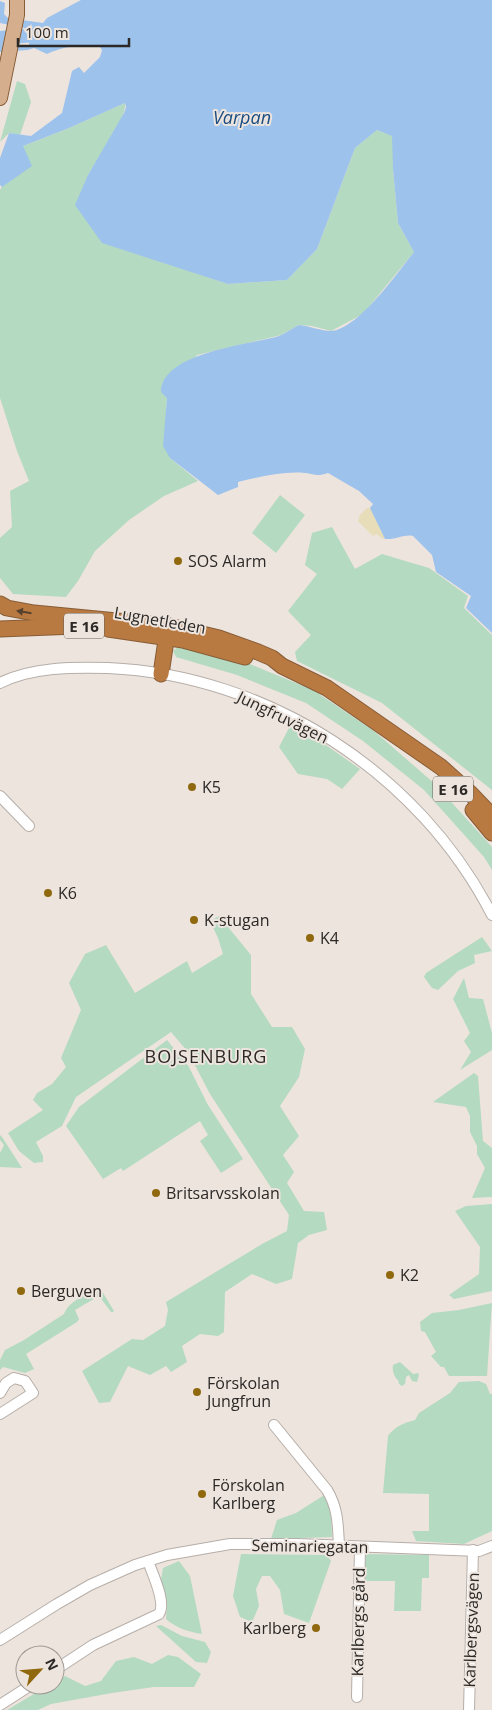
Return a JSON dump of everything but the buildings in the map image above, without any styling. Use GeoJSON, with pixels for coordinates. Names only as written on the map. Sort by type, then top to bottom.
{"type":"FeatureCollection","features":[{"type":"Feature","properties":{"kind":"highway","name":"Lugnetleden"},"geometry":{"type":"LineString","coordinates":[[0,604],[7,608],[34,613],[227,640],[272,658],[282,666],[327,688],[441,767],[457,780],[492,816]]}},
{"type":"Feature","properties":{"kind":"highway","name":"Lugnetleden"},"geometry":{"type":"LineString","coordinates":[[0,629],[73,626],[168,631]]}},
{"type":"Feature","properties":{"kind":"highway"},"geometry":{"type":"LineString","coordinates":[[161,674],[168,631]]}},
{"type":"Feature","properties":{"kind":"highway","name":"Lugnetleden"},"geometry":{"type":"LineString","coordinates":[[421,754],[492,833]]}},
{"type":"Feature","properties":{"kind":"main road"},"geometry":{"type":"LineString","coordinates":[[17,0],[17,15]]}},
{"type":"Feature","properties":{"kind":"main road"},"geometry":{"type":"LineString","coordinates":[[0,98],[17,15],[23,0]]}},
{"type":"Feature","properties":{"kind":"street","name":"Jungfruvägen"},"geometry":{"type":"LineString","coordinates":[[0,683],[29,674],[68,668],[135,669],[221,688],[276,710],[307,725],[356,756],[403,795],[441,837],[463,865],[492,914]]}},
{"type":"Feature","properties":{"kind":"street"},"geometry":{"type":"LineString","coordinates":[[0,796],[29,826]]}},
{"type":"Feature","properties":{"kind":"street"},"geometry":{"type":"LineString","coordinates":[[0,1393],[6,1382],[14,1378],[25,1381],[33,1393],[0,1414]]}},
{"type":"Feature","properties":{"kind":"street"},"geometry":{"type":"LineString","coordinates":[[274,1425],[334,1501],[337,1514],[339,1546]]}},
{"type":"Feature","properties":{"kind":"street"},"geometry":{"type":"LineString","coordinates":[[473,1550],[492,1540]]}},
{"type":"Feature","properties":{"kind":"street","name":"Seminariegatan"},"geometry":{"type":"LineString","coordinates":[[0,1640],[56,1604],[90,1585],[130,1567],[167,1555],[230,1544],[296,1544],[473,1550]]}},
{"type":"Feature","properties":{"kind":"street"},"geometry":{"type":"LineString","coordinates":[[473,1550],[479,1551],[492,1546]]}},
{"type":"Feature","properties":{"kind":"street","name":"Karlbergs gård"},"geometry":{"type":"LineString","coordinates":[[356,1697],[360,1547]]}},
{"type":"Feature","properties":{"kind":"street","name":"Karlbergsvägen"},"geometry":{"type":"LineString","coordinates":[[469,1710],[473,1550]]}},
{"type":"Feature","properties":{"kind":"street"},"geometry":{"type":"LineString","coordinates":[[65,1664],[93,1646],[159,1614],[162,1609],[161,1601],[148,1561]]}},
{"type":"Feature","properties":{"kind":"street"},"geometry":{"type":"LineString","coordinates":[[0,1705],[16,1695]]}},
{"type":"Feature","properties":{"kind":"green space"},"geometry":{"type":"Polygon","coordinates":[[[17,81],[25,84],[31,102],[20,135],[9,133],[0,142],[17,81]]]}},
{"type":"Feature","properties":{"kind":"green space"},"geometry":{"type":"Polygon","coordinates":[[[125,103],[125,109],[117,128],[88,175],[157,260],[228,284],[287,280],[317,249],[355,148],[377,130],[393,136],[393,169],[398,223],[414,252],[363,314],[331,331],[299,325],[281,335],[197,355],[167,397],[166,412],[170,458],[198,481],[164,496],[129,520],[95,551],[78,581],[66,597],[13,594],[0,578],[0,538],[12,527],[10,491],[29,481],[0,398],[0,190],[23,146],[125,103]]]}},
{"type":"Feature","properties":{"kind":"green space"},"geometry":{"type":"Polygon","coordinates":[[[280,495],[305,515],[276,553],[252,533],[280,495]]]}},
{"type":"Feature","properties":{"kind":"green space"},"geometry":{"type":"Polygon","coordinates":[[[332,527],[355,569],[382,554],[429,568],[468,596],[464,608],[492,635],[492,790],[382,703],[297,661],[295,652],[311,635],[288,611],[317,574],[305,565],[312,533],[332,527]]]}},
{"type":"Feature","properties":{"kind":"green space"},"geometry":{"type":"Polygon","coordinates":[[[179,646],[240,660],[313,690],[374,731],[435,784],[492,847],[492,870],[484,857],[424,790],[363,741],[306,703],[237,675],[176,657],[173,651],[179,646]]]}},
{"type":"Feature","properties":{"kind":"green space"},"geometry":{"type":"Polygon","coordinates":[[[290,726],[320,741],[360,769],[342,789],[327,779],[298,774],[279,747],[290,726]]]}},
{"type":"Feature","properties":{"kind":"green space"},"geometry":{"type":"Polygon","coordinates":[[[219,916],[251,955],[251,994],[272,1027],[292,1027],[305,1049],[299,1077],[280,1106],[299,1136],[283,1155],[294,1172],[287,1183],[304,1211],[324,1212],[327,1230],[309,1235],[298,1243],[292,1279],[276,1284],[252,1274],[225,1292],[224,1332],[218,1336],[200,1334],[182,1346],[187,1362],[171,1372],[166,1366],[150,1375],[128,1366],[110,1402],[99,1403],[82,1371],[132,1339],[143,1340],[165,1326],[168,1310],[166,1302],[287,1231],[289,1215],[210,1094],[188,1052],[171,1032],[76,1097],[62,1126],[36,1142],[43,1156],[43,1162],[34,1163],[19,1151],[8,1133],[43,1110],[33,1100],[37,1093],[52,1084],[66,1067],[61,1058],[81,1010],[69,983],[85,954],[106,945],[135,993],[187,961],[192,973],[223,954],[210,921],[219,916]]]}},
{"type":"Feature","properties":{"kind":"green space"},"geometry":{"type":"Polygon","coordinates":[[[482,937],[492,951],[474,955],[475,963],[458,971],[438,990],[432,988],[424,977],[426,973],[482,937]]]}},
{"type":"Feature","properties":{"kind":"green space"},"geometry":{"type":"Polygon","coordinates":[[[464,978],[469,998],[483,999],[492,1033],[492,1050],[460,1070],[471,1052],[464,1041],[470,1033],[453,999],[464,978]]]}},
{"type":"Feature","properties":{"kind":"green space"},"geometry":{"type":"Polygon","coordinates":[[[167,1040],[189,1067],[208,1105],[243,1159],[221,1173],[200,1141],[208,1135],[200,1121],[123,1171],[121,1168],[103,1179],[66,1126],[79,1107],[167,1040]]]}},
{"type":"Feature","properties":{"kind":"green space"},"geometry":{"type":"Polygon","coordinates":[[[474,1073],[478,1076],[483,1141],[492,1148],[492,1197],[472,1198],[485,1168],[477,1154],[477,1146],[470,1132],[470,1116],[466,1107],[433,1102],[474,1073]]]}},
{"type":"Feature","properties":{"kind":"green space"},"geometry":{"type":"Polygon","coordinates":[[[0,1135],[22,1168],[0,1167],[0,1153],[4,1145],[0,1140],[0,1135]]]}},
{"type":"Feature","properties":{"kind":"green space"},"geometry":{"type":"Polygon","coordinates":[[[492,1204],[492,1291],[454,1299],[449,1295],[479,1274],[480,1247],[455,1211],[466,1206],[492,1204]]]}},
{"type":"Feature","properties":{"kind":"green space"},"geometry":{"type":"Polygon","coordinates":[[[97,1290],[102,1291],[113,1312],[111,1312],[99,1296],[75,1310],[79,1319],[77,1322],[26,1354],[34,1369],[25,1373],[3,1367],[0,1370],[0,1360],[5,1350],[64,1314],[66,1309],[78,1299],[97,1290]]]}},
{"type":"Feature","properties":{"kind":"green space"},"geometry":{"type":"Polygon","coordinates":[[[492,1303],[487,1376],[449,1376],[444,1367],[441,1367],[431,1356],[436,1352],[425,1332],[421,1331],[420,1322],[432,1313],[492,1303]]]}},
{"type":"Feature","properties":{"kind":"green space"},"geometry":{"type":"Polygon","coordinates":[[[400,1362],[413,1374],[418,1373],[417,1382],[412,1381],[409,1375],[406,1377],[405,1384],[402,1386],[399,1384],[395,1377],[393,1365],[400,1362]]]}},
{"type":"Feature","properties":{"kind":"green space"},"geometry":{"type":"Polygon","coordinates":[[[479,1381],[486,1384],[490,1394],[492,1394],[492,1531],[464,1544],[416,1541],[412,1531],[429,1531],[429,1494],[383,1493],[388,1436],[400,1425],[415,1420],[419,1413],[450,1393],[459,1382],[479,1381]]]}},
{"type":"Feature","properties":{"kind":"green space"},"geometry":{"type":"Polygon","coordinates":[[[326,1494],[331,1510],[332,1537],[271,1539],[277,1520],[296,1513],[326,1494]]]}},
{"type":"Feature","properties":{"kind":"green space"},"geometry":{"type":"Polygon","coordinates":[[[241,1554],[327,1555],[331,1561],[309,1623],[284,1614],[280,1590],[270,1576],[262,1576],[256,1589],[259,1606],[252,1622],[240,1617],[233,1596],[241,1554]]]}},
{"type":"Feature","properties":{"kind":"green space"},"geometry":{"type":"Polygon","coordinates":[[[364,1554],[429,1555],[429,1578],[422,1578],[421,1611],[394,1611],[395,1581],[363,1581],[364,1554]]]}},
{"type":"Feature","properties":{"kind":"green space"},"geometry":{"type":"Polygon","coordinates":[[[179,1561],[190,1576],[202,1634],[183,1629],[166,1619],[167,1603],[161,1580],[163,1568],[179,1561]]]}},
{"type":"Feature","properties":{"kind":"green space"},"geometry":{"type":"Polygon","coordinates":[[[161,1625],[182,1636],[205,1642],[211,1652],[207,1663],[196,1662],[156,1626],[161,1625]]]}},
{"type":"Feature","properties":{"kind":"green space"},"geometry":{"type":"Polygon","coordinates":[[[168,1655],[178,1657],[201,1674],[194,1687],[154,1687],[51,1704],[38,1710],[7,1710],[32,1695],[65,1695],[65,1676],[85,1686],[101,1681],[116,1661],[134,1657],[152,1664],[168,1655]]]}},
{"type":"Feature","properties":{"kind":"sand"},"geometry":{"type":"Polygon","coordinates":[[[367,508],[370,508],[385,539],[377,534],[373,536],[358,521],[360,515],[367,508]]]}},
{"type":"Feature","properties":{"kind":"water","name":"Varpan"},"geometry":{"type":"Polygon","coordinates":[[[81,0],[492,0],[492,633],[466,608],[471,596],[436,572],[432,555],[413,536],[385,539],[370,508],[373,504],[359,491],[328,473],[318,475],[288,473],[263,476],[238,482],[238,487],[218,495],[170,458],[163,446],[167,398],[161,392],[165,378],[176,368],[191,359],[209,352],[279,336],[299,325],[327,331],[341,328],[364,312],[414,252],[398,223],[392,136],[377,130],[355,148],[317,249],[287,280],[228,284],[102,243],[75,205],[88,175],[124,113],[125,103],[23,146],[32,166],[2,187],[0,185],[0,158],[9,133],[31,136],[62,113],[72,71],[79,67],[84,73],[100,57],[102,50],[100,47],[80,46],[66,47],[47,54],[34,48],[0,52],[0,43],[3,45],[29,45],[29,29],[0,23],[0,1],[5,3],[4,14],[8,18],[43,23],[47,18],[81,0]]]}},
{"type":"Feature","properties":{"kind":"waterway"},"geometry":{"type":"LineString","coordinates":[[0,38],[46,34]]}},
{"type":"Feature","properties":{"kind":"place","name":"SOS Alarm"},"geometry":{"type":"Point","coordinates":[178,561]}},
{"type":"Feature","properties":{"kind":"place","name":"K5"},"geometry":{"type":"Point","coordinates":[192,787]}},
{"type":"Feature","properties":{"kind":"place","name":"K6"},"geometry":{"type":"Point","coordinates":[48,893]}},
{"type":"Feature","properties":{"kind":"place","name":"K-stugan"},"geometry":{"type":"Point","coordinates":[194,920]}},
{"type":"Feature","properties":{"kind":"place","name":"K4"},"geometry":{"type":"Point","coordinates":[310,938]}},
{"type":"Feature","properties":{"kind":"place","name":"Britsarvsskolan"},"geometry":{"type":"Point","coordinates":[156,1193]}},
{"type":"Feature","properties":{"kind":"place","name":"K2"},"geometry":{"type":"Point","coordinates":[390,1275]}},
{"type":"Feature","properties":{"kind":"place","name":"Berguven"},"geometry":{"type":"Point","coordinates":[21,1291]}},
{"type":"Feature","properties":{"kind":"place","name":"Förskolan Jungfrun"},"geometry":{"type":"Point","coordinates":[197,1392]}},
{"type":"Feature","properties":{"kind":"place","name":"Förskolan Karlberg"},"geometry":{"type":"Point","coordinates":[202,1494]}},
{"type":"Feature","properties":{"kind":"place","name":"Karlberg"},"geometry":{"type":"Point","coordinates":[316,1628]}},
{"type":"Feature","properties":{"kind":"district","name":"BOJSENBURG"},"geometry":{"type":"Point","coordinates":[206,1056]}}]}
